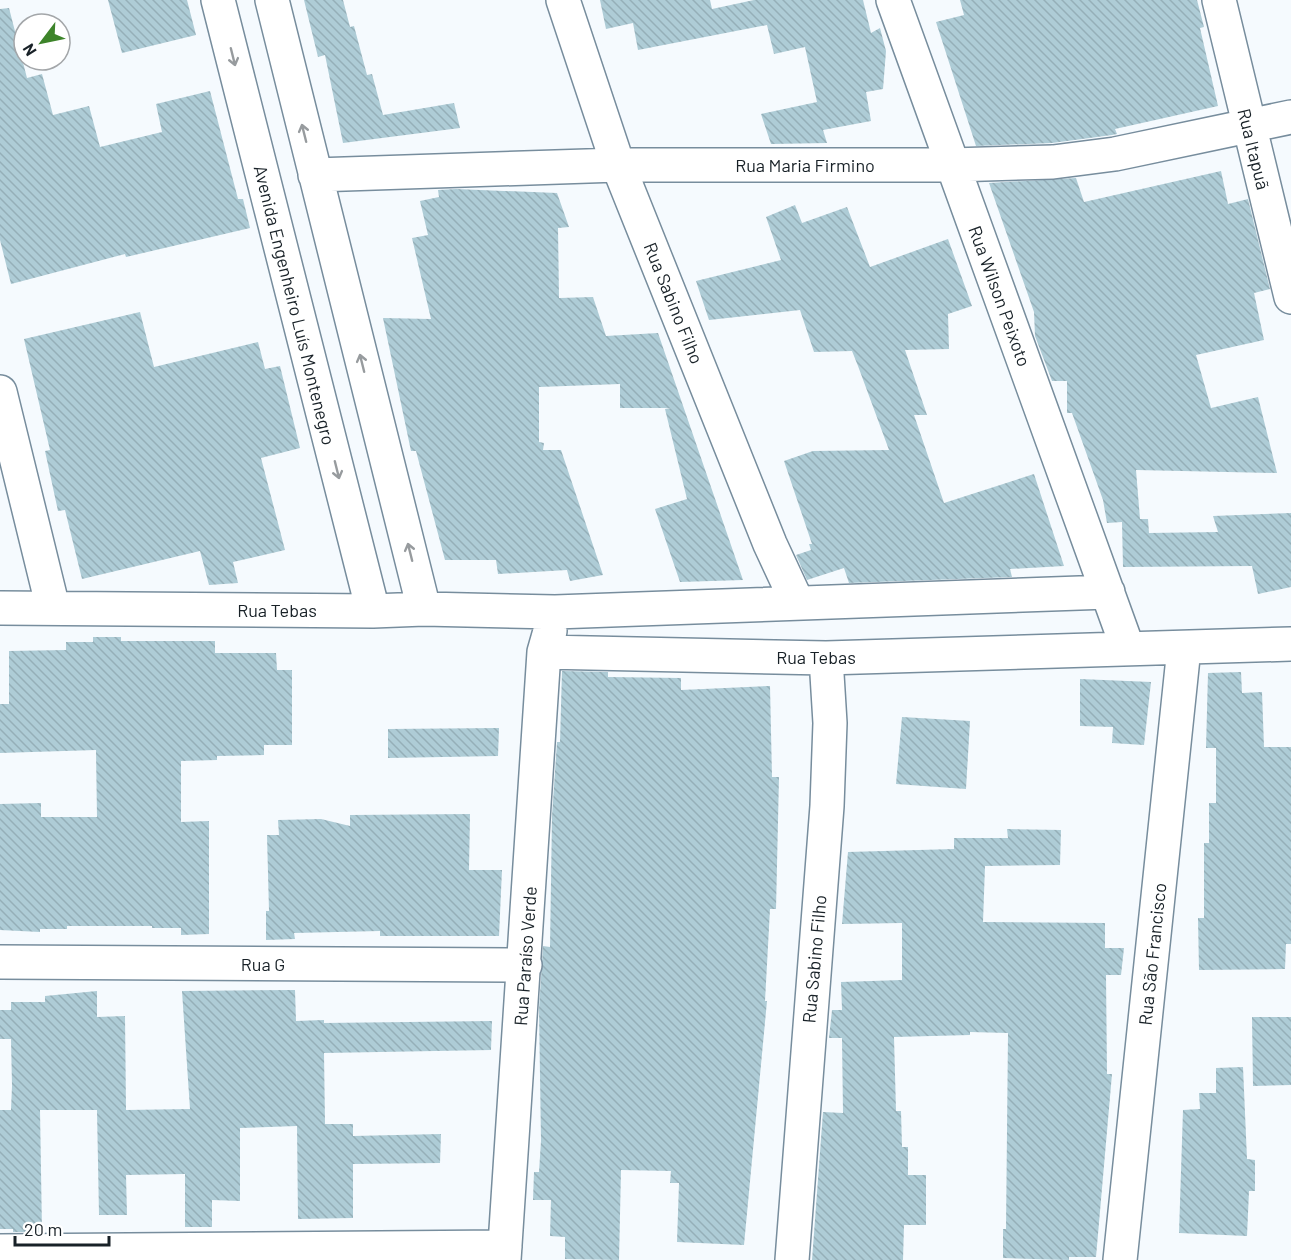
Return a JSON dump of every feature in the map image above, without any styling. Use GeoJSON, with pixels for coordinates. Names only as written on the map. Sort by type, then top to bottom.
{"type":"FeatureCollection","features":[{"type":"Feature","properties":{"kind":"street","name":"Avenida Engenheiro Luís Montenegro"},"geometry":{"type":"LineString","coordinates":[[218,0],[373,611]]}},
{"type":"Feature","properties":{"kind":"street"},"geometry":{"type":"LineString","coordinates":[[272,0],[424,609]]}},
{"type":"Feature","properties":{"kind":"street","name":"Rua Sabino Filho"},"geometry":{"type":"LineString","coordinates":[[563,0],[618,165],[770,544],[797,602]]}},
{"type":"Feature","properties":{"kind":"street","name":"Rua Wilson Peixoto"},"geometry":{"type":"LineString","coordinates":[[893,0],[1108,592]]}},
{"type":"Feature","properties":{"kind":"street","name":"Rua Itapuã"},"geometry":{"type":"LineString","coordinates":[[1219,0],[1291,297]]}},
{"type":"Feature","properties":{"kind":"street","name":"Rua Maria Firmino"},"geometry":{"type":"LineString","coordinates":[[315,175],[618,165],[952,165],[1053,162],[1115,154],[1291,117]]}},
{"type":"Feature","properties":{"kind":"street"},"geometry":{"type":"LineString","coordinates":[[0,392],[53,608]]}},
{"type":"Feature","properties":{"kind":"street","name":"Rua Tebas"},"geometry":{"type":"LineString","coordinates":[[0,608],[373,611],[424,609],[555,612],[1108,592]]}},
{"type":"Feature","properties":{"kind":"street"},"geometry":{"type":"LineString","coordinates":[[1108,592],[1128,649]]}},
{"type":"Feature","properties":{"kind":"street"},"geometry":{"type":"LineString","coordinates":[[544,652],[555,612]]}},
{"type":"Feature","properties":{"kind":"street","name":"Rua Tebas"},"geometry":{"type":"LineString","coordinates":[[544,652],[826,658],[1291,644]]}},
{"type":"Feature","properties":{"kind":"street","name":"Rua São Francisco"},"geometry":{"type":"LineString","coordinates":[[1120,1260],[1184,648]]}},
{"type":"Feature","properties":{"kind":"street","name":"Rua Paraíso Verde"},"geometry":{"type":"LineString","coordinates":[[505,1253],[544,652]]}},
{"type":"Feature","properties":{"kind":"street","name":"Rua Sabino Filho"},"geometry":{"type":"LineString","coordinates":[[792,1260],[827,806],[830,723],[826,658]]}},
{"type":"Feature","properties":{"kind":"street","name":"Rua G"},"geometry":{"type":"LineString","coordinates":[[0,962],[525,965]]}},
{"type":"Feature","properties":{"kind":"street"},"geometry":{"type":"LineString","coordinates":[[0,1251],[505,1253]]}},
{"type":"Feature","properties":{"kind":"building"},"geometry":{"type":"Polygon","coordinates":[[[108,0],[187,0],[196,35],[122,53],[108,0]]]}},
{"type":"Feature","properties":{"kind":"building"},"geometry":{"type":"Polygon","coordinates":[[[304,0],[343,0],[350,27],[354,26],[367,75],[372,74],[383,115],[454,103],[460,128],[343,143],[325,55],[318,57],[304,0]]]}},
{"type":"Feature","properties":{"kind":"building"},"geometry":{"type":"Polygon","coordinates":[[[600,0],[710,0],[712,9],[754,0],[863,0],[871,33],[880,28],[886,51],[883,89],[866,92],[871,121],[823,130],[827,143],[771,144],[761,114],[817,102],[805,47],[774,54],[767,25],[638,50],[633,23],[606,29],[600,0]]]}},
{"type":"Feature","properties":{"kind":"building"},"geometry":{"type":"Polygon","coordinates":[[[960,0],[1197,0],[1204,27],[1200,28],[1218,106],[1115,129],[1117,134],[1112,135],[1052,143],[976,146],[936,22],[964,15],[960,0]]]}},
{"type":"Feature","properties":{"kind":"building"},"geometry":{"type":"Polygon","coordinates":[[[9,8],[12,20],[12,72],[25,72],[27,78],[42,74],[53,115],[89,106],[100,147],[162,132],[156,104],[210,91],[238,199],[243,199],[250,228],[126,257],[125,254],[11,284],[0,240],[0,9],[9,8]]]}},
{"type":"Feature","properties":{"kind":"building"},"geometry":{"type":"Polygon","coordinates":[[[1221,171],[1228,204],[1248,199],[1270,289],[1254,293],[1264,340],[1196,355],[1211,408],[1258,397],[1277,473],[1136,470],[1140,519],[1148,519],[1149,533],[1218,532],[1213,516],[1291,513],[1291,587],[1258,594],[1252,566],[1123,567],[1122,522],[1107,523],[1103,500],[1072,413],[1067,413],[1067,381],[1052,381],[1035,336],[1034,312],[989,183],[1076,178],[1084,202],[1221,171]]]}},
{"type":"Feature","properties":{"kind":"building"},"geometry":{"type":"Polygon","coordinates":[[[438,190],[557,193],[569,227],[558,228],[559,298],[593,297],[606,336],[658,333],[743,580],[680,582],[655,509],[687,499],[665,409],[671,408],[620,408],[620,384],[539,387],[539,442],[544,443],[543,450],[561,450],[603,575],[570,581],[567,570],[498,574],[496,560],[445,560],[416,451],[411,451],[383,318],[431,319],[412,238],[428,235],[420,201],[439,197],[438,190]]]}},
{"type":"Feature","properties":{"kind":"building"},"geometry":{"type":"Polygon","coordinates":[[[795,205],[802,223],[847,207],[870,267],[948,239],[972,306],[948,314],[949,349],[905,350],[927,415],[914,415],[944,503],[1034,474],[1064,566],[1010,569],[1012,577],[849,583],[844,568],[807,580],[796,555],[811,550],[809,544],[812,544],[784,461],[813,451],[889,450],[858,366],[852,351],[814,352],[800,310],[709,320],[696,281],[781,260],[766,217],[795,205]]]}},
{"type":"Feature","properties":{"kind":"building"},"geometry":{"type":"Polygon","coordinates":[[[140,312],[154,367],[258,342],[265,369],[280,366],[300,448],[261,458],[285,550],[233,562],[238,583],[209,585],[200,551],[82,579],[65,510],[58,511],[45,451],[50,450],[24,339],[140,312]]]}},
{"type":"Feature","properties":{"kind":"building"},"geometry":{"type":"Polygon","coordinates":[[[93,637],[121,637],[121,641],[215,641],[215,653],[276,653],[277,670],[292,670],[292,745],[264,745],[264,755],[217,756],[217,760],[181,761],[181,822],[209,821],[209,934],[181,935],[181,928],[152,928],[152,926],[67,926],[67,929],[40,929],[40,932],[0,930],[0,804],[41,803],[41,817],[97,817],[96,750],[0,753],[0,704],[9,704],[9,651],[66,650],[66,642],[93,642],[93,637]]]}},
{"type":"Feature","properties":{"kind":"building"},"geometry":{"type":"Polygon","coordinates":[[[562,671],[608,672],[608,677],[681,678],[681,690],[770,686],[772,777],[779,777],[776,909],[770,909],[765,1001],[767,1001],[744,1245],[677,1242],[679,1183],[670,1183],[671,1171],[621,1170],[619,1260],[565,1259],[565,1237],[550,1236],[551,1200],[533,1200],[534,1172],[539,1172],[541,1141],[539,1009],[543,946],[550,947],[552,816],[557,742],[560,742],[562,671]]]}},
{"type":"Feature","properties":{"kind":"building"},"geometry":{"type":"Polygon","coordinates":[[[1241,672],[1242,693],[1262,692],[1264,747],[1291,747],[1291,944],[1286,944],[1285,969],[1199,970],[1198,918],[1204,918],[1204,843],[1209,843],[1209,803],[1216,803],[1216,748],[1206,748],[1208,673],[1241,672]]]}},
{"type":"Feature","properties":{"kind":"building"},"geometry":{"type":"Polygon","coordinates":[[[1080,679],[1151,682],[1144,745],[1112,743],[1113,727],[1080,726],[1080,679]]]}},
{"type":"Feature","properties":{"kind":"building"},"geometry":{"type":"Polygon","coordinates":[[[902,717],[970,721],[966,789],[896,784],[902,717]]]}},
{"type":"Feature","properties":{"kind":"building"},"geometry":{"type":"Polygon","coordinates":[[[499,728],[498,756],[388,758],[388,729],[499,728]]]}},
{"type":"Feature","properties":{"kind":"building"},"geometry":{"type":"Polygon","coordinates":[[[470,814],[469,870],[502,870],[499,936],[380,936],[380,931],[294,933],[295,939],[266,940],[266,911],[269,911],[267,835],[279,835],[278,820],[321,819],[350,826],[350,815],[470,814]]]}},
{"type":"Feature","properties":{"kind":"building"},"geometry":{"type":"Polygon","coordinates":[[[1007,829],[1061,830],[1060,865],[985,866],[983,922],[1105,923],[1105,948],[1124,948],[1121,975],[1106,975],[1107,1074],[1112,1074],[1096,1257],[1069,1257],[1069,1260],[1003,1258],[1003,1229],[1006,1229],[1008,1033],[970,1032],[970,1035],[894,1037],[896,1111],[901,1111],[902,1147],[908,1147],[908,1175],[926,1175],[926,1225],[904,1225],[903,1260],[812,1260],[823,1112],[843,1113],[842,1038],[829,1038],[832,1010],[842,1010],[841,982],[902,980],[902,923],[842,924],[848,852],[954,849],[954,838],[1008,838],[1007,829]]]}},
{"type":"Feature","properties":{"kind":"building"},"geometry":{"type":"Polygon","coordinates":[[[295,990],[296,1021],[324,1020],[324,1023],[492,1021],[491,1050],[324,1053],[325,1124],[353,1124],[353,1136],[441,1134],[440,1163],[353,1164],[353,1218],[298,1219],[297,1126],[240,1128],[240,1201],[212,1200],[212,1227],[185,1227],[185,1174],[126,1175],[127,1215],[99,1215],[97,1110],[40,1110],[42,1232],[13,1232],[13,1229],[0,1229],[0,1110],[11,1110],[12,1086],[11,1039],[0,1039],[0,1010],[11,1010],[11,1002],[45,1002],[45,996],[97,991],[97,1017],[125,1016],[126,1110],[190,1109],[182,991],[295,990]]]}},
{"type":"Feature","properties":{"kind":"building"},"geometry":{"type":"Polygon","coordinates":[[[1252,1017],[1291,1017],[1291,1085],[1253,1086],[1252,1017]]]}},
{"type":"Feature","properties":{"kind":"building"},"geometry":{"type":"Polygon","coordinates":[[[1243,1067],[1247,1159],[1255,1160],[1255,1191],[1249,1191],[1247,1236],[1179,1233],[1183,1110],[1200,1109],[1199,1093],[1216,1093],[1216,1068],[1243,1067]]]}}]}
